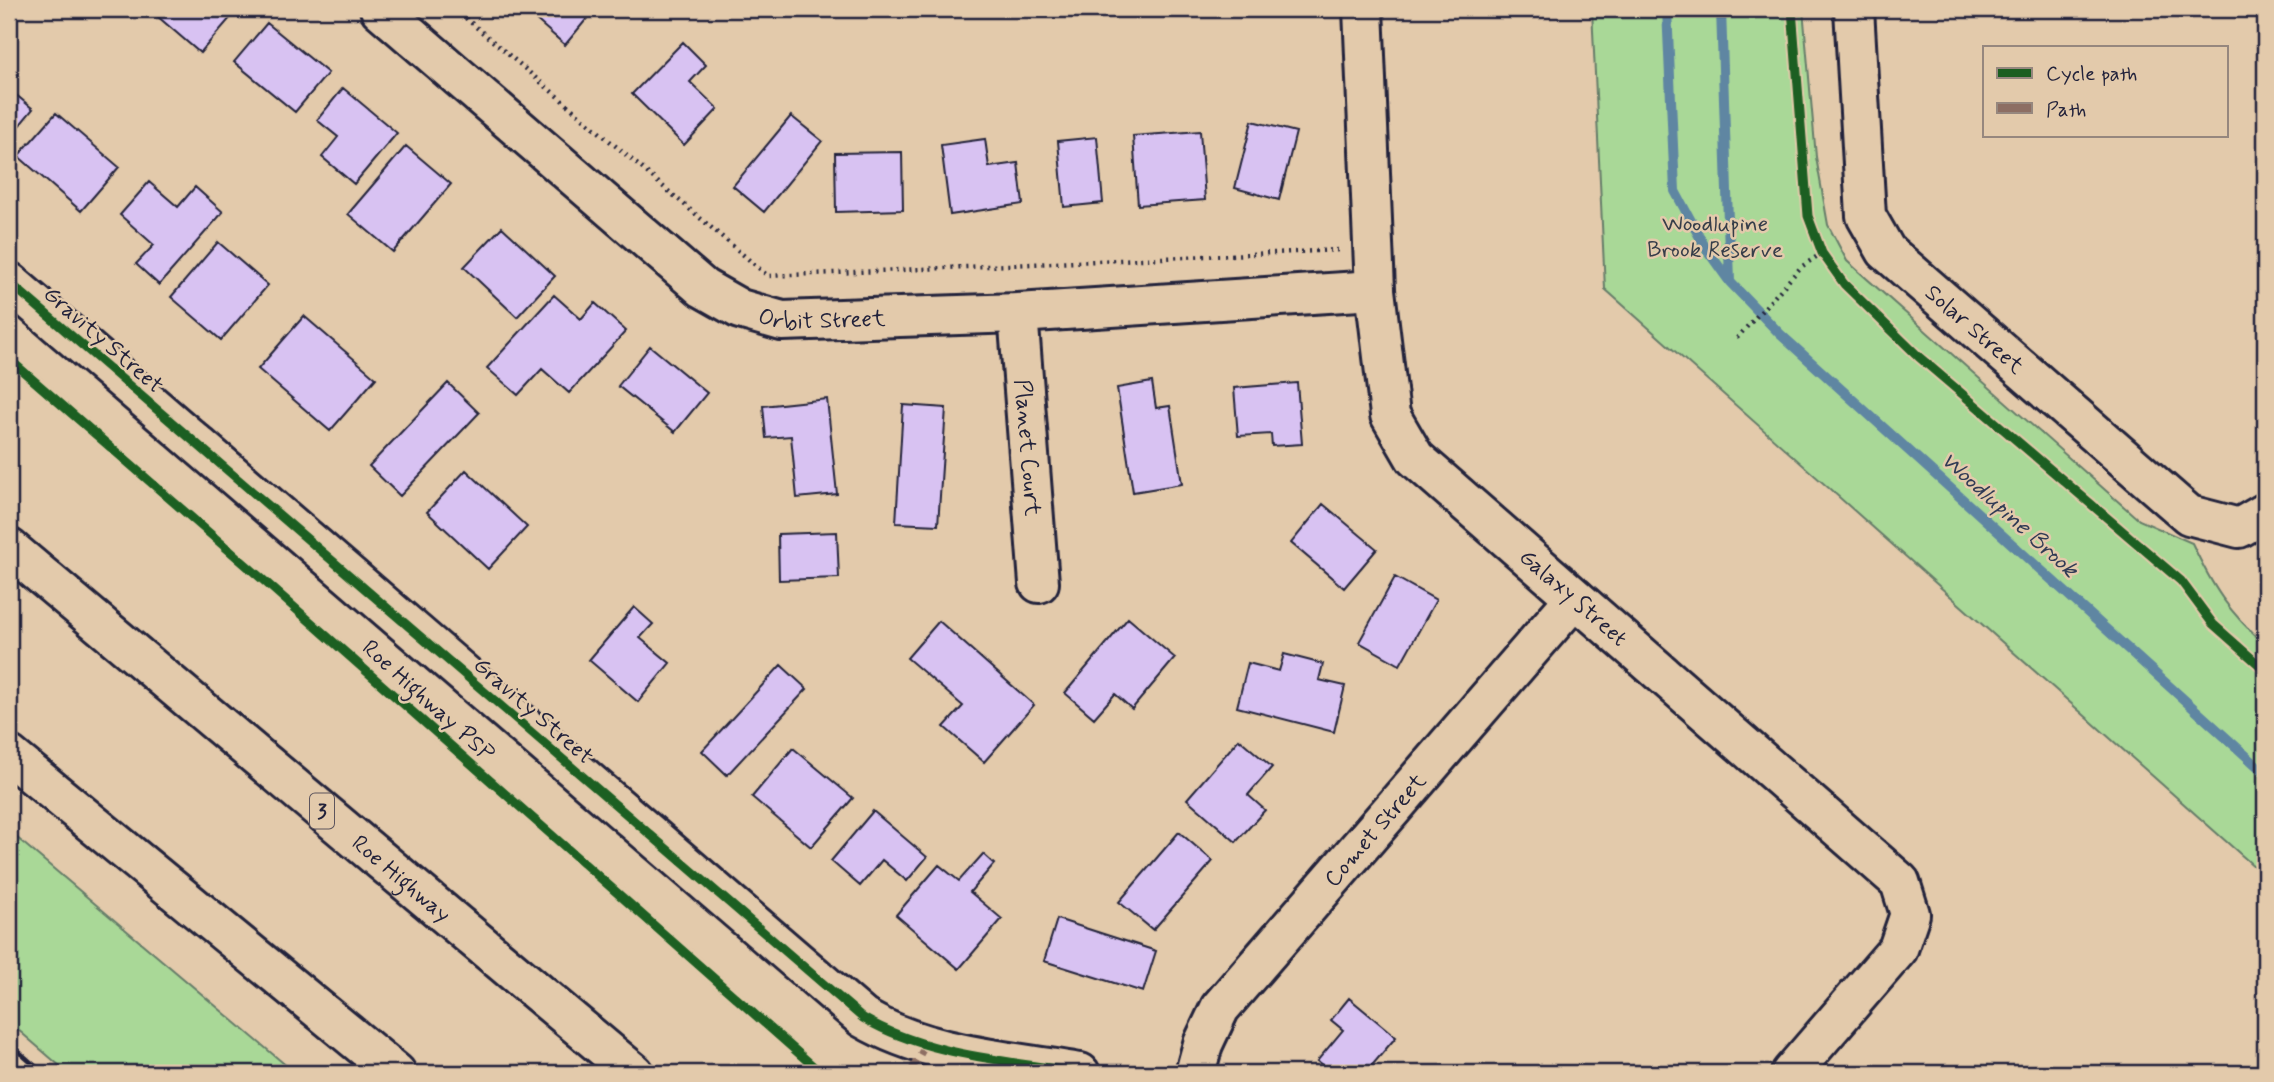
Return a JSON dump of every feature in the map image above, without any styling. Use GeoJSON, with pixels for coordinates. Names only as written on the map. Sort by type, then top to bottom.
{"type":"FeatureCollection","features":[{"type":"Feature","properties":{"kind":"main road","name":"Orbit Street"},"geometry":{"type":"LineString","coordinates":[[380,9],[703,288],[740,309],[782,321],[1018,313],[1375,290]]}},
{"type":"Feature","properties":{"kind":"main road","name":"Galaxy Street"},"geometry":{"type":"LineString","coordinates":[[1363,9],[1375,290],[1390,415],[1415,458],[1900,882],[1910,914],[1898,950],[1791,1073]]}},
{"type":"Feature","properties":{"kind":"main road","name":"Solar Street"},"geometry":{"type":"LineString","coordinates":[[1854,9],[1867,216],[1886,251],[2189,515],[2239,528],[2265,513]]}},
{"type":"Feature","properties":{"kind":"main road","name":"Gravity Street"},"geometry":{"type":"LineString","coordinates":[[9,282],[863,1018],[892,1035],[925,1046],[1080,1073]]}},
{"type":"Feature","properties":{"kind":"main road","name":"Planet Court"},"geometry":{"type":"LineString","coordinates":[[1018,313],[1039,583]]}},
{"type":"Feature","properties":{"kind":"main road","name":"Roe Highway"},"geometry":{"type":"LineString","coordinates":[[9,548],[634,1073]]}},
{"type":"Feature","properties":{"kind":"main road","name":"Comet Street"},"geometry":{"type":"LineString","coordinates":[[1195,1073],[1203,1044],[1220,1008],[1575,598]]}},
{"type":"Feature","properties":{"kind":"main road"},"geometry":{"type":"LineString","coordinates":[[9,755],[396,1073]]}},
{"type":"Feature","properties":{"kind":"path"},"geometry":{"type":"LineString","coordinates":[[455,9],[768,276],[1373,248]]}},
{"type":"Feature","properties":{"kind":"path"},"geometry":{"type":"LineString","coordinates":[[1817,241],[1829,264]]}},
{"type":"Feature","properties":{"kind":"path"},"geometry":{"type":"LineString","coordinates":[[1737,338],[1801,267],[1822,253]]}},
{"type":"Feature","properties":{"kind":"green space","name":"Woodlupine Brook Reserve"},"geometry":{"type":"Polygon","coordinates":[[[1592,9],[1803,9],[1816,157],[1828,225],[1847,261],[2139,520],[2192,543],[2222,598],[2265,645],[2265,876],[1605,289],[1592,9]]]}},
{"type":"Feature","properties":{"kind":"green space"},"geometry":{"type":"Polygon","coordinates":[[[9,831],[295,1073],[68,1073],[9,1022],[9,831]]]}},
{"type":"Feature","properties":{"kind":"building"},"geometry":{"type":"Polygon","coordinates":[[[149,9],[223,9],[232,16],[200,53],[149,9]]]}},
{"type":"Feature","properties":{"kind":"building"},"geometry":{"type":"Polygon","coordinates":[[[542,9],[595,9],[565,45],[534,18],[542,9]]]}},
{"type":"Feature","properties":{"kind":"building"},"geometry":{"type":"Polygon","coordinates":[[[267,23],[328,73],[295,112],[234,62],[267,23]]]}},
{"type":"Feature","properties":{"kind":"building"},"geometry":{"type":"Polygon","coordinates":[[[683,42],[706,65],[690,82],[718,109],[684,145],[632,94],[683,42]]]}},
{"type":"Feature","properties":{"kind":"building"},"geometry":{"type":"Polygon","coordinates":[[[343,88],[397,133],[354,184],[322,157],[338,137],[317,120],[343,88]]]}},
{"type":"Feature","properties":{"kind":"building"},"geometry":{"type":"Polygon","coordinates":[[[9,89],[33,109],[9,138],[9,89]]]}},
{"type":"Feature","properties":{"kind":"building"},"geometry":{"type":"Polygon","coordinates":[[[56,113],[119,167],[81,211],[18,156],[56,113]]]}},
{"type":"Feature","properties":{"kind":"building"},"geometry":{"type":"Polygon","coordinates":[[[791,116],[822,141],[764,212],[733,186],[791,116]]]}},
{"type":"Feature","properties":{"kind":"building"},"geometry":{"type":"Polygon","coordinates":[[[1252,121],[1296,132],[1279,200],[1235,188],[1252,121]]]}},
{"type":"Feature","properties":{"kind":"building"},"geometry":{"type":"Polygon","coordinates":[[[1200,131],[1205,200],[1138,205],[1133,136],[1200,131]]]}},
{"type":"Feature","properties":{"kind":"building"},"geometry":{"type":"Polygon","coordinates":[[[1097,137],[1103,203],[1064,207],[1058,141],[1097,137]]]}},
{"type":"Feature","properties":{"kind":"building"},"geometry":{"type":"Polygon","coordinates":[[[985,139],[989,167],[1018,163],[1023,204],[950,215],[941,145],[985,139]]]}},
{"type":"Feature","properties":{"kind":"building"},"geometry":{"type":"Polygon","coordinates":[[[406,146],[451,184],[393,252],[348,214],[406,146]]]}},
{"type":"Feature","properties":{"kind":"building"},"geometry":{"type":"Polygon","coordinates":[[[902,152],[903,210],[836,212],[835,153],[902,152]]]}},
{"type":"Feature","properties":{"kind":"building"},"geometry":{"type":"Polygon","coordinates":[[[149,182],[178,207],[195,187],[223,212],[159,285],[136,264],[154,245],[120,215],[149,182]]]}},
{"type":"Feature","properties":{"kind":"building"},"geometry":{"type":"Polygon","coordinates":[[[502,227],[555,276],[517,317],[464,267],[502,227]]]}},
{"type":"Feature","properties":{"kind":"building"},"geometry":{"type":"Polygon","coordinates":[[[218,242],[268,285],[221,340],[171,297],[218,242]]]}},
{"type":"Feature","properties":{"kind":"building"},"geometry":{"type":"Polygon","coordinates":[[[554,295],[581,319],[595,303],[626,331],[569,393],[542,369],[518,395],[487,368],[554,295]]]}},
{"type":"Feature","properties":{"kind":"building"},"geometry":{"type":"Polygon","coordinates":[[[304,316],[376,378],[330,431],[258,369],[304,316]]]}},
{"type":"Feature","properties":{"kind":"building"},"geometry":{"type":"Polygon","coordinates":[[[650,346],[707,393],[675,432],[618,386],[650,346]]]}},
{"type":"Feature","properties":{"kind":"building"},"geometry":{"type":"Polygon","coordinates":[[[1152,382],[1156,408],[1170,406],[1182,484],[1133,492],[1117,388],[1152,382]]]}},
{"type":"Feature","properties":{"kind":"building"},"geometry":{"type":"Polygon","coordinates":[[[448,383],[479,413],[400,496],[369,466],[448,383]]]}},
{"type":"Feature","properties":{"kind":"building"},"geometry":{"type":"Polygon","coordinates":[[[1297,383],[1302,444],[1272,446],[1271,434],[1238,436],[1234,388],[1297,383]]]}},
{"type":"Feature","properties":{"kind":"building"},"geometry":{"type":"Polygon","coordinates":[[[827,399],[837,494],[797,498],[791,436],[766,438],[763,406],[827,399]]]}},
{"type":"Feature","properties":{"kind":"building"},"geometry":{"type":"Polygon","coordinates":[[[903,405],[946,408],[938,525],[896,523],[903,405]]]}},
{"type":"Feature","properties":{"kind":"building"},"geometry":{"type":"Polygon","coordinates":[[[466,470],[527,527],[488,569],[427,512],[466,470]]]}},
{"type":"Feature","properties":{"kind":"building"},"geometry":{"type":"Polygon","coordinates":[[[1323,504],[1377,549],[1344,588],[1291,543],[1323,504]]]}},
{"type":"Feature","properties":{"kind":"building"},"geometry":{"type":"Polygon","coordinates":[[[837,532],[839,578],[779,580],[778,534],[837,532]]]}},
{"type":"Feature","properties":{"kind":"building"},"geometry":{"type":"Polygon","coordinates":[[[1395,577],[1436,600],[1400,665],[1359,642],[1395,577]]]}},
{"type":"Feature","properties":{"kind":"building"},"geometry":{"type":"Polygon","coordinates":[[[634,607],[653,624],[640,638],[670,663],[638,702],[589,660],[634,607]]]}},
{"type":"Feature","properties":{"kind":"building"},"geometry":{"type":"Polygon","coordinates":[[[1128,618],[1175,658],[1132,709],[1115,694],[1094,718],[1065,693],[1128,618]]]}},
{"type":"Feature","properties":{"kind":"building"},"geometry":{"type":"Polygon","coordinates":[[[939,621],[1034,705],[984,762],[944,727],[963,706],[907,658],[939,621]]]}},
{"type":"Feature","properties":{"kind":"building"},"geometry":{"type":"Polygon","coordinates":[[[1284,654],[1323,664],[1319,680],[1345,686],[1334,732],[1237,707],[1248,663],[1279,671],[1284,654]]]}},
{"type":"Feature","properties":{"kind":"building"},"geometry":{"type":"Polygon","coordinates":[[[781,665],[807,689],[727,775],[702,751],[781,665]]]}},
{"type":"Feature","properties":{"kind":"building"},"geometry":{"type":"Polygon","coordinates":[[[1239,739],[1272,767],[1248,795],[1265,810],[1236,842],[1187,799],[1239,739]]]}},
{"type":"Feature","properties":{"kind":"building"},"geometry":{"type":"Polygon","coordinates":[[[793,748],[853,798],[811,847],[752,797],[793,748]]]}},
{"type":"Feature","properties":{"kind":"building"},"geometry":{"type":"Polygon","coordinates":[[[873,811],[927,857],[907,881],[882,860],[860,886],[831,861],[873,811]]]}},
{"type":"Feature","properties":{"kind":"building"},"geometry":{"type":"Polygon","coordinates":[[[1179,832],[1213,861],[1153,930],[1119,902],[1179,832]]]}},
{"type":"Feature","properties":{"kind":"building"},"geometry":{"type":"Polygon","coordinates":[[[983,854],[994,864],[970,892],[1002,919],[959,969],[896,915],[939,865],[959,881],[983,854]]]}},
{"type":"Feature","properties":{"kind":"building"},"geometry":{"type":"Polygon","coordinates":[[[1057,919],[1156,951],[1143,992],[1044,961],[1057,919]]]}},
{"type":"Feature","properties":{"kind":"building"},"geometry":{"type":"Polygon","coordinates":[[[1349,998],[1396,1037],[1368,1070],[1372,1073],[1332,1073],[1317,1061],[1343,1030],[1331,1020],[1349,998]]]}},
{"type":"Feature","properties":{"kind":"waterway","name":"Woodlupine Brook"},"geometry":{"type":"LineString","coordinates":[[1667,9],[1675,191],[1705,247],[1730,282],[1780,334],[2265,773]]}},
{"type":"Feature","properties":{"kind":"waterway","name":"Woodlupine Brook"},"geometry":{"type":"LineString","coordinates":[[1721,9],[1730,282]]}},
{"type":"Feature","properties":{"kind":"railway"},"geometry":{"type":"LineString","coordinates":[[9,1043],[43,1073]]}},
{"type":"Feature","properties":{"kind":"marked path"},"geometry":{"type":"LineString","coordinates":[[910,1073],[925,1046]]}},
{"type":"Feature","properties":{"kind":"cycle path"},"geometry":{"type":"LineString","coordinates":[[1792,9],[1808,216],[1822,253],[1844,284],[1919,357],[2181,581],[2213,624],[2265,670]]}},
{"type":"Feature","properties":{"kind":"cycle path"},"geometry":{"type":"LineString","coordinates":[[9,282],[863,1018],[888,1031],[941,1049],[1080,1073]]}},
{"type":"Feature","properties":{"kind":"cycle path","name":"Roe Highway PSP"},"geometry":{"type":"LineString","coordinates":[[9,359],[821,1073]]}}]}
